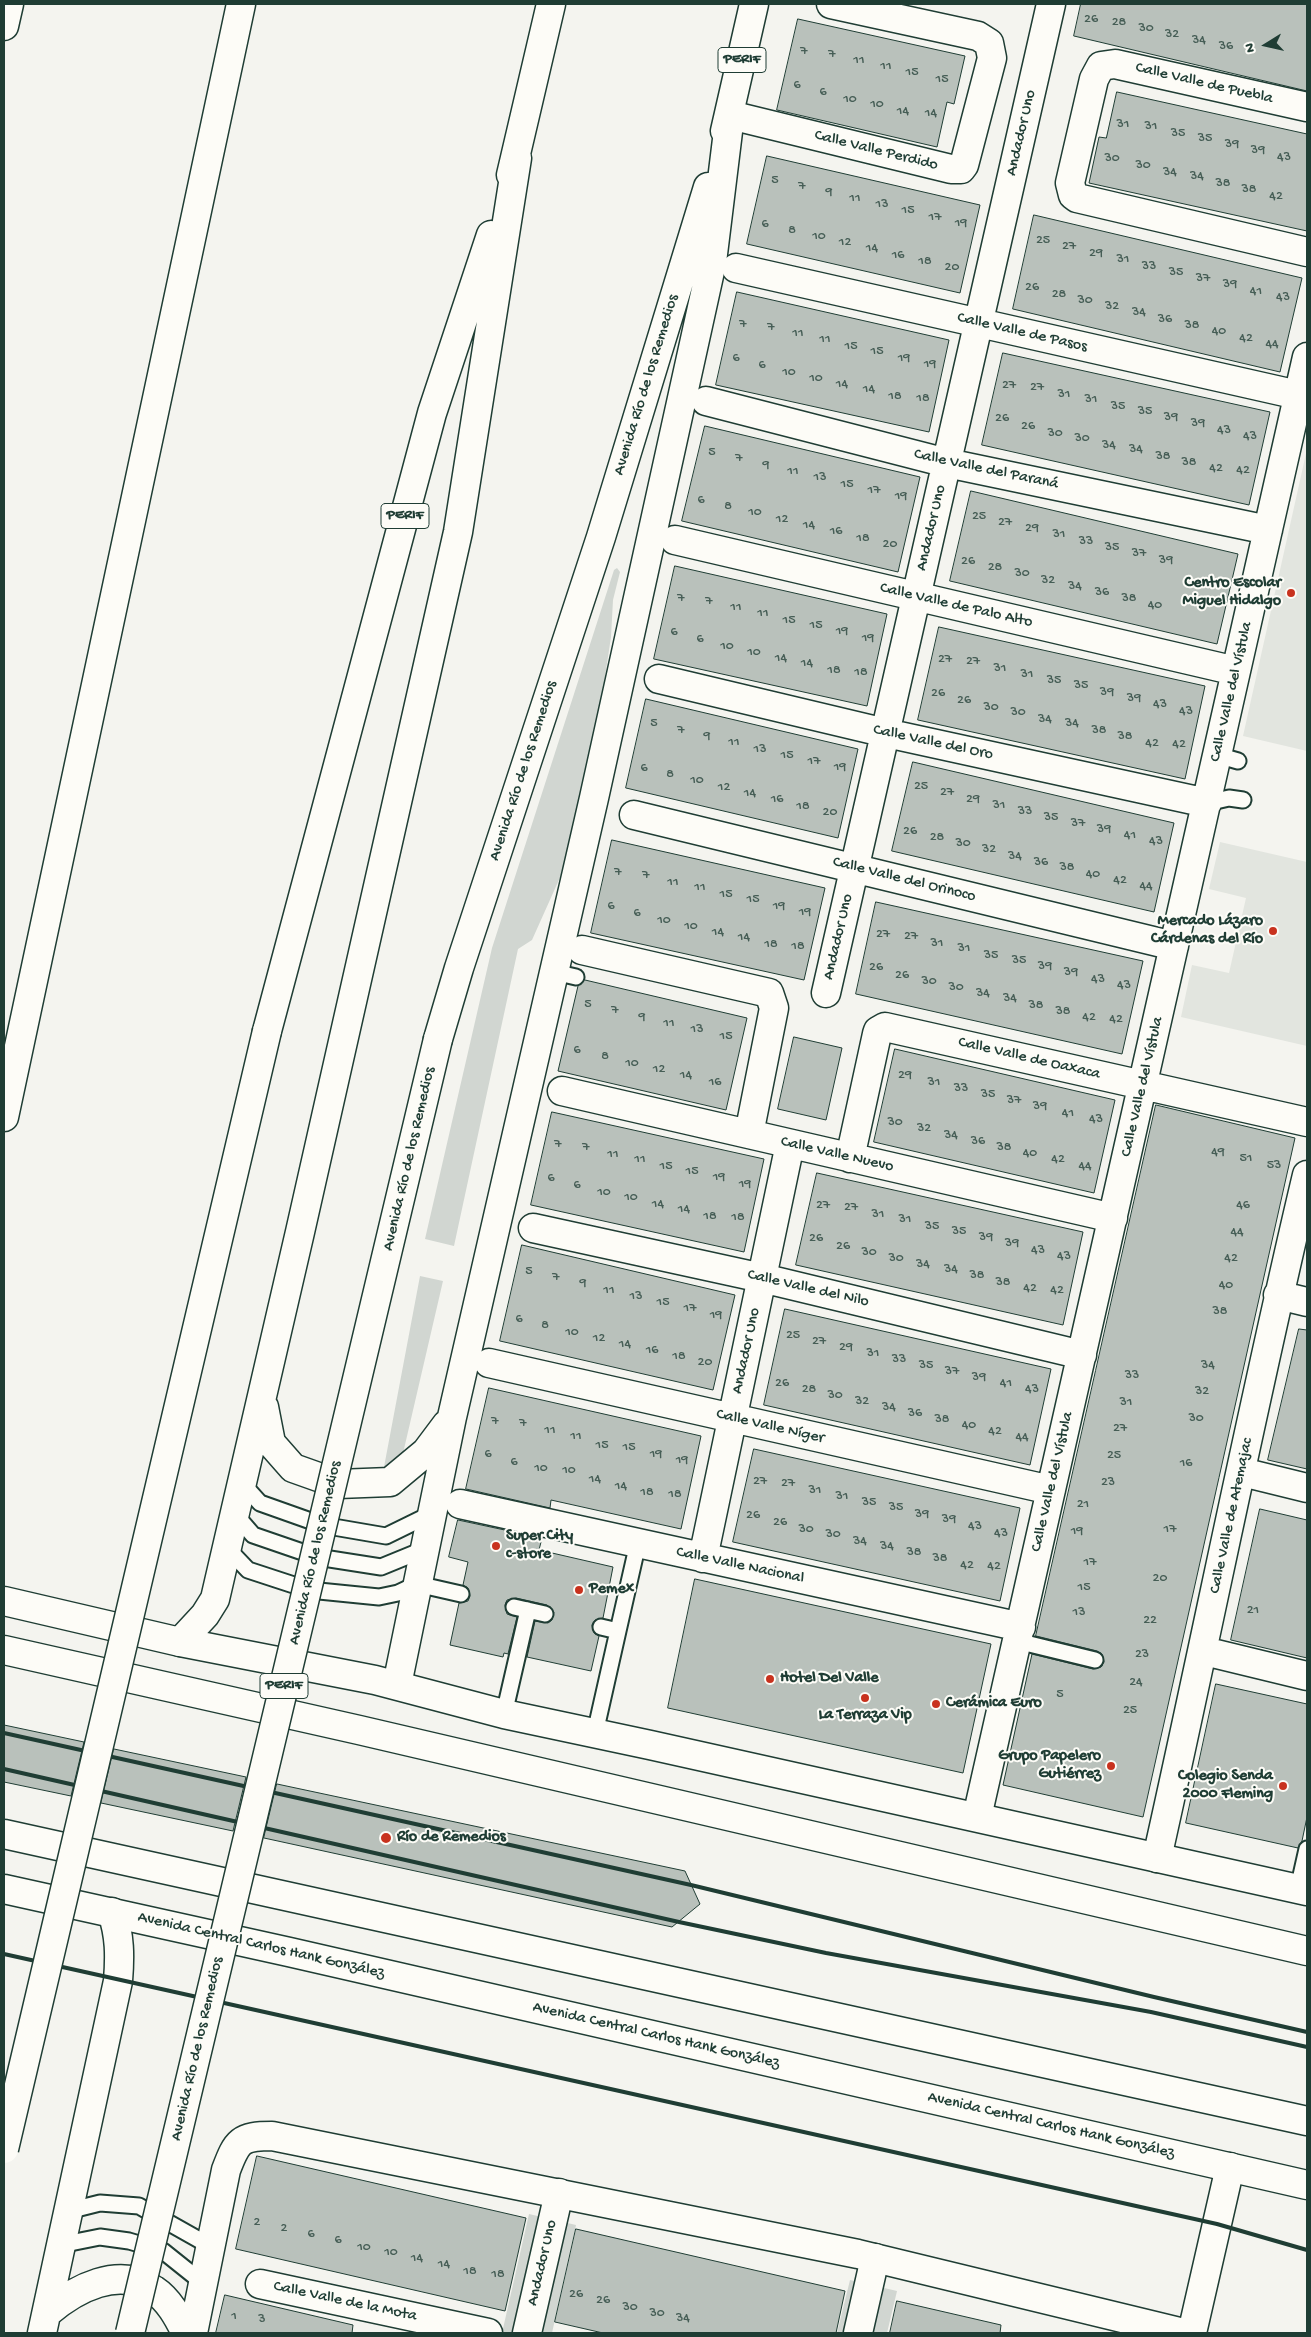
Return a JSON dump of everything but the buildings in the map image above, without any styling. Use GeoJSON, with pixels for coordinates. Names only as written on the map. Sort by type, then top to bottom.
{"type":"FeatureCollection","features":[{"type":"Feature","properties":{"kind":"main road"},"geometry":{"type":"LineString","coordinates":[[4,26],[9,4]]}},
{"type":"Feature","properties":{"kind":"main road"},"geometry":{"type":"LineString","coordinates":[[4,1117],[241,4]]}},
{"type":"Feature","properties":{"kind":"main road","name":"PERIF"},"geometry":{"type":"LineString","coordinates":[[4,2148],[267,1031],[432,413],[517,158],[551,4]]}},
{"type":"Feature","properties":{"kind":"main road","name":"Avenida Río de los Remedios"},"geometry":{"type":"LineString","coordinates":[[130,2333],[438,1039],[459,968],[601,536],[730,115],[754,4]]}},
{"type":"Feature","properties":{"kind":"main road","name":"Calle Valle Perdido"},"geometry":{"type":"LineString","coordinates":[[730,115],[956,170],[961,169],[967,161],[992,58],[989,44],[984,39],[831,4]]}},
{"type":"Feature","properties":{"kind":"main road","name":"Andador Uno"},"geometry":{"type":"LineString","coordinates":[[826,994],[1051,4]]}},
{"type":"Feature","properties":{"kind":"main road","name":"Calle Valle de Puebla"},"geometry":{"type":"LineString","coordinates":[[1307,107],[1115,64],[1101,66],[1094,79],[1070,183],[1073,194],[1083,200],[1307,252]]}},
{"type":"Feature","properties":{"kind":"main road"},"geometry":{"type":"LineString","coordinates":[[397,1685],[452,1417],[565,974],[594,798],[712,262],[730,115]]}},
{"type":"Feature","properties":{"kind":"main road"},"geometry":{"type":"LineString","coordinates":[[180,1642],[205,1615],[215,1599],[262,1398],[458,532],[517,158]]}},
{"type":"Feature","properties":{"kind":"main road","name":"Calle Valle de Pasos"},"geometry":{"type":"LineString","coordinates":[[736,268],[1303,396]]}},
{"type":"Feature","properties":{"kind":"main road","name":"Calle Valle del Vístula"},"geometry":{"type":"LineString","coordinates":[[977,1817],[1207,803],[1228,758],[1236,671],[1268,530],[1303,396],[1307,357]]}},
{"type":"Feature","properties":{"kind":"main road","name":"Calle Valle del Paraná"},"geometry":{"type":"LineString","coordinates":[[706,401],[947,463],[1268,530]]}},
{"type":"Feature","properties":{"kind":"main road","name":"Calle Valle de Palo Alto"},"geometry":{"type":"LineString","coordinates":[[675,540],[1236,671]]}},
{"type":"Feature","properties":{"kind":"main road","name":"Calle Valle del Oro"},"geometry":{"type":"LineString","coordinates":[[659,679],[886,733],[1207,803]]}},
{"type":"Feature","properties":{"kind":"main road","name":"Calle Valle del Orinoco"},"geometry":{"type":"LineString","coordinates":[[634,815],[1174,946]]}},
{"type":"Feature","properties":{"kind":"main road"},"geometry":{"type":"LineString","coordinates":[[582,950],[766,991],[772,996],[774,1008],[749,1134]]}},
{"type":"Feature","properties":{"kind":"main road","name":"Calle Valle de Oaxaca"},"geometry":{"type":"LineString","coordinates":[[850,1158],[877,1034],[878,1031],[885,1027],[1307,1122]]}},
{"type":"Feature","properties":{"kind":"main road","name":"Calle Valle Nuevo"},"geometry":{"type":"LineString","coordinates":[[562,1091],[1113,1218]]}},
{"type":"Feature","properties":{"kind":"main road","name":"Andador Uno"},"geometry":{"type":"LineString","coordinates":[[703,1558],[790,1144]]}},
{"type":"Feature","properties":{"kind":"main road","name":"Calle Valle de Atemajac"},"geometry":{"type":"LineString","coordinates":[[1157,1858],[1204,1651],[1278,1295],[1307,1175]]}},
{"type":"Feature","properties":{"kind":"main road","name":"Calle Valle del Nilo"},"geometry":{"type":"LineString","coordinates":[[533,1228],[762,1278],[1082,1355]]}},
{"type":"Feature","properties":{"kind":"main road"},"geometry":{"type":"LineString","coordinates":[[1278,1295],[1307,1302]]}},
{"type":"Feature","properties":{"kind":"main road","name":"Calle Valle Níger"},"geometry":{"type":"LineString","coordinates":[[488,1363],[1051,1490]]}},
{"type":"Feature","properties":{"kind":"main road"},"geometry":{"type":"LineString","coordinates":[[262,1398],[271,1443],[293,1468],[338,1484],[390,1482],[426,1452],[452,1417]]}},
{"type":"Feature","properties":{"kind":"main road"},"geometry":{"type":"LineString","coordinates":[[1242,1472],[1307,1488]]}},
{"type":"Feature","properties":{"kind":"main road","name":"Calle Valle Nacional"},"geometry":{"type":"LineString","coordinates":[[460,1504],[703,1558],[1019,1634]]}},
{"type":"Feature","properties":{"kind":"main road"},"geometry":{"type":"LineString","coordinates":[[4,1601],[180,1642],[397,1685],[504,1714],[1303,1890]]}},
{"type":"Feature","properties":{"kind":"main road"},"geometry":{"type":"LineString","coordinates":[[4,1650],[1307,1951]]}},
{"type":"Feature","properties":{"kind":"main road"},"geometry":{"type":"LineString","coordinates":[[1204,1651],[1307,1676]]}},
{"type":"Feature","properties":{"kind":"main road"},"geometry":{"type":"LineString","coordinates":[[6,1835],[1307,2121]]}},
{"type":"Feature","properties":{"kind":"main road","name":"Avenida Central Carlos Hank González"},"geometry":{"type":"LineString","coordinates":[[4,1889],[1307,2185]]}},
{"type":"Feature","properties":{"kind":"main road"},"geometry":{"type":"LineString","coordinates":[[45,2323],[60,2245],[118,1981],[120,1951],[118,1932],[112,1912]]}},
{"type":"Feature","properties":{"kind":"main road"},"geometry":{"type":"LineString","coordinates":[[193,2333],[226,2170],[233,2152],[244,2139],[255,2136],[272,2136],[875,2258],[1184,2333]]}},
{"type":"Feature","properties":{"kind":"main road"},"geometry":{"type":"LineString","coordinates":[[1192,2333],[1230,2167]]}},
{"type":"Feature","properties":{"kind":"main road","name":"Andador Uno"},"geometry":{"type":"LineString","coordinates":[[526,2333],[558,2193]]}},
{"type":"Feature","properties":{"kind":"main road"},"geometry":{"type":"LineString","coordinates":[[858,2333],[875,2258]]}},
{"type":"Feature","properties":{"kind":"main road"},"geometry":{"type":"LineString","coordinates":[[45,2323],[64,2298],[85,2286],[107,2281],[133,2280],[154,2290],[175,2312],[186,2333]]}},
{"type":"Feature","properties":{"kind":"main road","name":"Calle Valle de la Mota"},"geometry":{"type":"LineString","coordinates":[[260,2284],[488,2333]]}},
{"type":"Feature","properties":{"kind":"lane"},"geometry":{"type":"LineString","coordinates":[[1207,803],[1229,798],[1243,800]]}},
{"type":"Feature","properties":{"kind":"lane"},"geometry":{"type":"LineString","coordinates":[[241,1482],[260,1503],[322,1525],[386,1536],[433,1513]]}},
{"type":"Feature","properties":{"kind":"lane"},"geometry":{"type":"LineString","coordinates":[[234,1513],[253,1535],[317,1557],[381,1567],[425,1549]]}},
{"type":"Feature","properties":{"kind":"lane"},"geometry":{"type":"LineString","coordinates":[[595,1733],[638,1543]]}},
{"type":"Feature","properties":{"kind":"lane"},"geometry":{"type":"LineString","coordinates":[[227,1548],[248,1570],[309,1590],[379,1597],[418,1584],[461,1594]]}},
{"type":"Feature","properties":{"kind":"lane"},"geometry":{"type":"LineString","coordinates":[[504,1714],[521,1608],[545,1614]]}},
{"type":"Feature","properties":{"kind":"lane"},"geometry":{"type":"LineString","coordinates":[[601,1627],[618,1631]]}},
{"type":"Feature","properties":{"kind":"lane"},"geometry":{"type":"LineString","coordinates":[[1019,1634],[1095,1660]]}},
{"type":"Feature","properties":{"kind":"lane"},"geometry":{"type":"LineString","coordinates":[[1303,1890],[1307,1848]]}},
{"type":"Feature","properties":{"kind":"lane"},"geometry":{"type":"LineString","coordinates":[[68,2210],[100,2203],[138,2206],[210,2246]]}},
{"type":"Feature","properties":{"kind":"lane"},"geometry":{"type":"LineString","coordinates":[[60,2245],[100,2237],[129,2241],[163,2251],[203,2283]]}},
{"type":"Feature","properties":{"kind":"shaded area","name":"Centro Escolar Miguel Hidalgo"},"geometry":{"type":"Polygon","coordinates":[[[1307,449],[1307,751],[1243,736],[1307,449]]]}},
{"type":"Feature","properties":{"kind":"shaded area"},"geometry":{"type":"Polygon","coordinates":[[[617,568],[620,572],[613,600],[611,637],[596,736],[562,873],[532,940],[518,949],[454,1246],[425,1239],[492,948],[614,570],[617,568]]]}},
{"type":"Feature","properties":{"kind":"shaded area","name":"Mercado Lázaro Cárdenas del Río"},"geometry":{"type":"Polygon","coordinates":[[[1220,842],[1307,862],[1307,1046],[1181,1017],[1192,965],[1229,973],[1246,898],[1209,889],[1220,842]]]}},
{"type":"Feature","properties":{"kind":"shaded area"},"geometry":{"type":"Polygon","coordinates":[[[420,1276],[443,1281],[401,1462],[384,1467],[420,1276]]]}},
{"type":"Feature","properties":{"kind":"shaded area"},"geometry":{"type":"Polygon","coordinates":[[[529,2214],[576,2225],[552,2333],[502,2333],[529,2214]]]}},
{"type":"Feature","properties":{"kind":"shaded area"},"geometry":{"type":"Polygon","coordinates":[[[850,2280],[897,2291],[887,2333],[837,2333],[850,2280]]]}},
{"type":"Feature","properties":{"kind":"railway"},"geometry":{"type":"LineString","coordinates":[[4,1733],[691,1885],[1307,2032]]}},
{"type":"Feature","properties":{"kind":"railway"},"geometry":{"type":"LineString","coordinates":[[4,1769],[679,1922],[826,1953],[1151,2012],[1307,2047]]}},
{"type":"Feature","properties":{"kind":"railway"},"geometry":{"type":"LineString","coordinates":[[4,1954],[1217,2224],[1307,2250]]}},
{"type":"Feature","properties":{"kind":"place","name":"Centro Escolar Miguel Hidalgo"},"geometry":{"type":"Point","coordinates":[1291,593]}},
{"type":"Feature","properties":{"kind":"place","name":"Mercado Lázaro Cárdenas del Río"},"geometry":{"type":"Point","coordinates":[1273,931]}},
{"type":"Feature","properties":{"kind":"place","name":"Super City c-store"},"geometry":{"type":"Point","coordinates":[496,1546]}},
{"type":"Feature","properties":{"kind":"place","name":"Pemex"},"geometry":{"type":"Point","coordinates":[579,1590]}},
{"type":"Feature","properties":{"kind":"place","name":"Hotel Del Valle"},"geometry":{"type":"Point","coordinates":[770,1679]}},
{"type":"Feature","properties":{"kind":"place","name":"La Terraza Vip"},"geometry":{"type":"Point","coordinates":[865,1698]}},
{"type":"Feature","properties":{"kind":"place","name":"Cerámica Euro"},"geometry":{"type":"Point","coordinates":[936,1704]}},
{"type":"Feature","properties":{"kind":"place","name":"Grupo Papelero Gutiérrez"},"geometry":{"type":"Point","coordinates":[1111,1766]}},
{"type":"Feature","properties":{"kind":"place","name":"Colegio Senda 2000 Fleming"},"geometry":{"type":"Point","coordinates":[1283,1786]}},
{"type":"Feature","properties":{"kind":"place","name":"Río de Remedios"},"geometry":{"type":"Point","coordinates":[386,1838]}}]}
